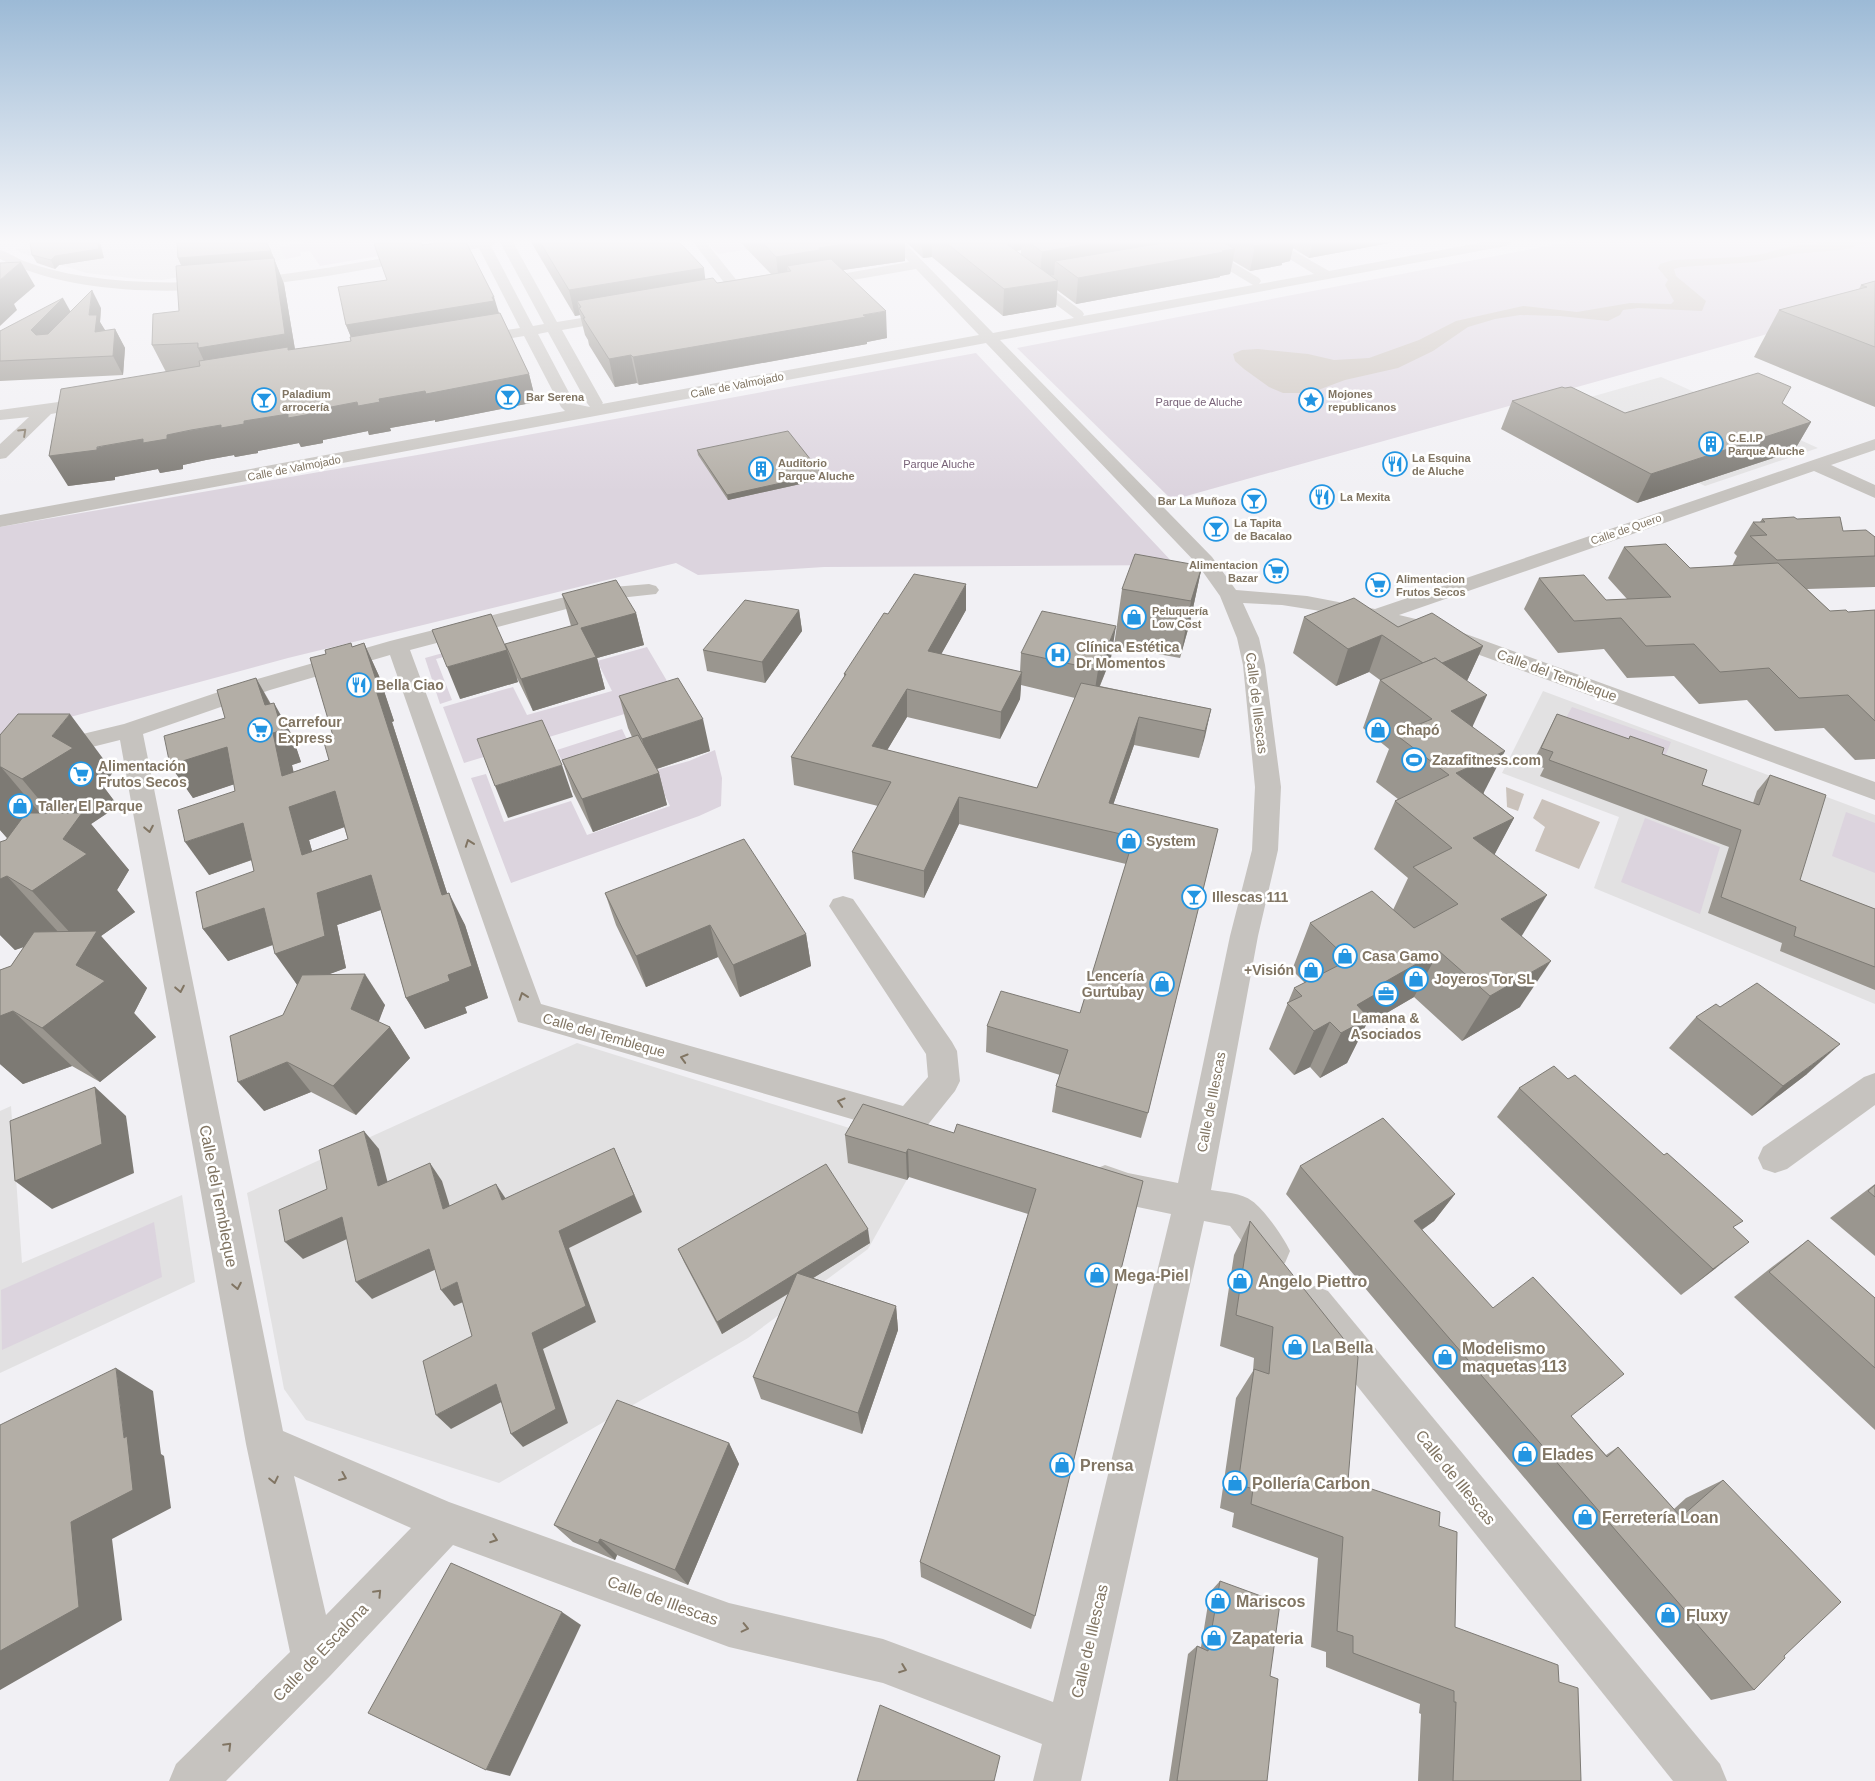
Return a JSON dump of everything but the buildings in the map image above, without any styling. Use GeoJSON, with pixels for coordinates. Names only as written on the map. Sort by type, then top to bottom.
{"type":"FeatureCollection","features":[{"type":"Feature","properties":{"kind":"street"},"geometry":{"type":"LineString","coordinates":[[527,325],[569,407]]}},
{"type":"Feature","properties":{"kind":"street"},"geometry":{"type":"LineString","coordinates":[[462,342],[564,325]]}},
{"type":"Feature","properties":{"kind":"street","name":"Calle de Illescas"},"geometry":{"type":"LineString","coordinates":[[977,325],[1205,561],[1220,579],[1230,596],[1247,635],[1254,665],[1268,787],[1265,850],[1244,936],[1161,1338],[1057,1781]]}},
{"type":"Feature","properties":{"kind":"street","name":"Calle de Valmojado"},"geometry":{"type":"LineString","coordinates":[[987,335],[1029,325]]}},
{"type":"Feature","properties":{"kind":"street","name":"Calle de Valmojado"},"geometry":{"type":"LineString","coordinates":[[0,521],[592,408],[1044,325]]}},
{"type":"Feature","properties":{"kind":"street"},"geometry":{"type":"LineString","coordinates":[[553,327],[592,408]]}},
{"type":"Feature","properties":{"kind":"street"},"geometry":{"type":"LineString","coordinates":[[2,417],[114,399]]}},
{"type":"Feature","properties":{"kind":"street","name":"Calle de Valmojado"},"geometry":{"type":"LineString","coordinates":[[0,511],[569,407],[592,408]]}},
{"type":"Feature","properties":{"kind":"street"},"geometry":{"type":"LineString","coordinates":[[0,454],[46,410]]}},
{"type":"Feature","properties":{"kind":"street","name":"Calle de Quero"},"geometry":{"type":"LineString","coordinates":[[1378,615],[1875,444]]}},
{"type":"Feature","properties":{"kind":"street"},"geometry":{"type":"LineString","coordinates":[[1814,464],[1875,492]]}},
{"type":"Feature","properties":{"kind":"street"},"geometry":{"type":"LineString","coordinates":[[0,762],[130,730],[262,685],[398,646],[601,594],[649,590]]}},
{"type":"Feature","properties":{"kind":"street","name":"Calle del Tembleque"},"geometry":{"type":"LineString","coordinates":[[1230,596],[1262,596],[1378,615],[1442,634],[1875,791]]}},
{"type":"Feature","properties":{"kind":"street","name":"Calle del Tembleque"},"geometry":{"type":"LineString","coordinates":[[398,646],[529,1013],[938,1131]]}},
{"type":"Feature","properties":{"kind":"street","name":"Calle del Tembleque"},"geometry":{"type":"LineString","coordinates":[[130,730],[266,1444],[314,1660]]}},
{"type":"Feature","properties":{"kind":"street"},"geometry":{"type":"LineString","coordinates":[[843,906],[941,1050],[944,1081],[910,1122]]}},
{"type":"Feature","properties":{"kind":"street"},"geometry":{"type":"LineString","coordinates":[[1775,1158],[1875,1087]]}},
{"type":"Feature","properties":{"kind":"street"},"geometry":{"type":"LineString","coordinates":[[1080,1174],[1128,1188],[1190,1201]]}},
{"type":"Feature","properties":{"kind":"street","name":"Calle de Illescas"},"geometry":{"type":"LineString","coordinates":[[1190,1201],[1240,1212],[1703,1781]]}},
{"type":"Feature","properties":{"kind":"street","name":"Calle de Illescas"},"geometry":{"type":"LineString","coordinates":[[266,1444],[446,1522],[729,1625],[882,1661],[1068,1731]]}},
{"type":"Feature","properties":{"kind":"street","name":"Calle de Escalona"},"geometry":{"type":"LineString","coordinates":[[193,1781],[314,1660],[446,1522]]}},
{"type":"Feature","properties":{"kind":"shaded area"},"geometry":{"type":"Polygon","coordinates":[[[1448,325],[1474,325],[1468,327],[1433,351],[1398,368],[1345,380],[1310,393],[1283,393],[1269,387],[1235,361],[1233,354],[1242,350],[1258,349],[1308,354],[1334,360],[1369,358],[1419,340],[1448,325]]]}},
{"type":"Feature","properties":{"kind":"shaded area"},"geometry":{"type":"Polygon","coordinates":[[[1661,377],[1818,448],[1705,486],[1552,408],[1661,377]]]}},
{"type":"Feature","properties":{"kind":"shaded area"},"geometry":{"type":"Polygon","coordinates":[[[1543,691],[1875,815],[1875,1004],[1594,888],[1619,817],[1502,773],[1543,691]]]}},
{"type":"Feature","properties":{"kind":"shaded area"},"geometry":{"type":"Polygon","coordinates":[[[1506,787],[1524,794],[1518,811],[1507,807],[1506,787]]]}},
{"type":"Feature","properties":{"kind":"shaded area"},"geometry":{"type":"Polygon","coordinates":[[[1542,799],[1600,822],[1579,869],[1535,851],[1545,827],[1533,818],[1542,799]]]}},
{"type":"Feature","properties":{"kind":"shaded area"},"geometry":{"type":"Polygon","coordinates":[[[577,1043],[923,1151],[868,1249],[748,1338],[499,1483],[306,1420],[284,1389],[247,1193],[577,1043]]]}},
{"type":"Feature","properties":{"kind":"shaded area"},"geometry":{"type":"Polygon","coordinates":[[[11,1106],[22,1263],[182,1195],[195,1282],[0,1373],[0,1111],[11,1106]]]}},
{"type":"Feature","properties":{"kind":"green space","name":"Parque de Aluche"},"geometry":{"type":"Polygon","coordinates":[[[1136,325],[1799,325],[1172,500],[1017,348],[1136,325]]]}},
{"type":"Feature","properties":{"kind":"green space","name":"Parque Aluche"},"geometry":{"type":"Polygon","coordinates":[[[976,353],[1175,565],[824,567],[698,575],[676,563],[288,658],[0,736],[0,527],[423,454],[976,353]]]}},
{"type":"Feature","properties":{"kind":"green space"},"geometry":{"type":"Polygon","coordinates":[[[493,639],[495,643],[436,659],[452,700],[440,704],[425,658],[493,639]]]}},
{"type":"Feature","properties":{"kind":"green space"},"geometry":{"type":"Polygon","coordinates":[[[647,647],[677,698],[464,763],[443,707],[513,687],[527,715],[612,691],[597,661],[647,647]]]}},
{"type":"Feature","properties":{"kind":"green space"},"geometry":{"type":"Polygon","coordinates":[[[1572,707],[1671,742],[1662,764],[1561,727],[1572,707]]]}},
{"type":"Feature","properties":{"kind":"green space"},"geometry":{"type":"Polygon","coordinates":[[[622,729],[631,748],[617,753],[612,743],[578,754],[582,765],[566,770],[557,750],[622,729]]]}},
{"type":"Feature","properties":{"kind":"green space"},"geometry":{"type":"Polygon","coordinates":[[[715,750],[722,778],[721,806],[699,816],[511,883],[471,778],[486,774],[504,822],[571,801],[587,835],[670,806],[653,771],[689,761],[715,750]]]}},
{"type":"Feature","properties":{"kind":"green space"},"geometry":{"type":"Polygon","coordinates":[[[1846,812],[1875,823],[1875,873],[1832,856],[1846,812]]]}},
{"type":"Feature","properties":{"kind":"green space"},"geometry":{"type":"Polygon","coordinates":[[[1645,818],[1720,847],[1700,914],[1621,882],[1645,818]]]}},
{"type":"Feature","properties":{"kind":"green space"},"geometry":{"type":"Polygon","coordinates":[[[154,1222],[162,1277],[2,1350],[1,1290],[154,1222]]]}},
{"type":"Feature","properties":{"kind":"place","name":"Bar Serena"},"geometry":{"type":"Point","coordinates":[508,397]}},
{"type":"Feature","properties":{"kind":"place","name":"Paladium arrocería"},"geometry":{"type":"Point","coordinates":[264,400]}},
{"type":"Feature","properties":{"kind":"place","name":"Mojones republicanos"},"geometry":{"type":"Point","coordinates":[1311,400]}},
{"type":"Feature","properties":{"kind":"place","name":"C.E.I.P Parque Aluche"},"geometry":{"type":"Point","coordinates":[1711,444]}},
{"type":"Feature","properties":{"kind":"place","name":"La Esquina de Aluche"},"geometry":{"type":"Point","coordinates":[1395,464]}},
{"type":"Feature","properties":{"kind":"place","name":"Auditorio Parque Aluche"},"geometry":{"type":"Point","coordinates":[761,469]}},
{"type":"Feature","properties":{"kind":"place","name":"La Mexita"},"geometry":{"type":"Point","coordinates":[1322,497]}},
{"type":"Feature","properties":{"kind":"place","name":"Bar La Muñoza"},"geometry":{"type":"Point","coordinates":[1254,501]}},
{"type":"Feature","properties":{"kind":"place","name":"La Tapita de Bacalao"},"geometry":{"type":"Point","coordinates":[1216,529]}},
{"type":"Feature","properties":{"kind":"place","name":"Alimentacion Bazar"},"geometry":{"type":"Point","coordinates":[1276,571]}},
{"type":"Feature","properties":{"kind":"place","name":"Alimentacion Frutos Secos"},"geometry":{"type":"Point","coordinates":[1378,585]}},
{"type":"Feature","properties":{"kind":"place","name":"Peluquería Low Cost"},"geometry":{"type":"Point","coordinates":[1134,617]}},
{"type":"Feature","properties":{"kind":"place","name":"Clínica Estética Dr Momentos"},"geometry":{"type":"Point","coordinates":[1058,655]}},
{"type":"Feature","properties":{"kind":"place","name":"Bella Ciao"},"geometry":{"type":"Point","coordinates":[359,685]}},
{"type":"Feature","properties":{"kind":"place","name":"Carrefour Express"},"geometry":{"type":"Point","coordinates":[260,730]}},
{"type":"Feature","properties":{"kind":"place","name":"Chapó"},"geometry":{"type":"Point","coordinates":[1378,730]}},
{"type":"Feature","properties":{"kind":"place","name":"Zazafitness.com"},"geometry":{"type":"Point","coordinates":[1414,760]}},
{"type":"Feature","properties":{"kind":"place","name":"Alimentación Frutos Secos"},"geometry":{"type":"Point","coordinates":[81,774]}},
{"type":"Feature","properties":{"kind":"place","name":"Taller El Parque"},"geometry":{"type":"Point","coordinates":[20,806]}},
{"type":"Feature","properties":{"kind":"place","name":"System"},"geometry":{"type":"Point","coordinates":[1129,841]}},
{"type":"Feature","properties":{"kind":"place","name":"Illescas 111"},"geometry":{"type":"Point","coordinates":[1194,897]}},
{"type":"Feature","properties":{"kind":"place","name":"Casa Gamo"},"geometry":{"type":"Point","coordinates":[1345,956]}},
{"type":"Feature","properties":{"kind":"place","name":"+Visión"},"geometry":{"type":"Point","coordinates":[1311,970]}},
{"type":"Feature","properties":{"kind":"place","name":"Joyeros Tor SL"},"geometry":{"type":"Point","coordinates":[1416,979]}},
{"type":"Feature","properties":{"kind":"place","name":"Lencería Gurtubay"},"geometry":{"type":"Point","coordinates":[1162,984]}},
{"type":"Feature","properties":{"kind":"place","name":"Lamana & Asociados"},"geometry":{"type":"Point","coordinates":[1386,994]}},
{"type":"Feature","properties":{"kind":"place","name":"Mega-Piel"},"geometry":{"type":"Point","coordinates":[1097,1275]}},
{"type":"Feature","properties":{"kind":"place","name":"Angelo Piettro"},"geometry":{"type":"Point","coordinates":[1240,1281]}},
{"type":"Feature","properties":{"kind":"place","name":"La Bella"},"geometry":{"type":"Point","coordinates":[1295,1347]}},
{"type":"Feature","properties":{"kind":"place","name":"Modelismo maquetas 113"},"geometry":{"type":"Point","coordinates":[1445,1357]}},
{"type":"Feature","properties":{"kind":"place","name":"Elades"},"geometry":{"type":"Point","coordinates":[1525,1454]}},
{"type":"Feature","properties":{"kind":"place","name":"Prensa"},"geometry":{"type":"Point","coordinates":[1062,1465]}},
{"type":"Feature","properties":{"kind":"place","name":"Pollería Carbon"},"geometry":{"type":"Point","coordinates":[1235,1483]}},
{"type":"Feature","properties":{"kind":"place","name":"Ferretería Loan"},"geometry":{"type":"Point","coordinates":[1585,1517]}},
{"type":"Feature","properties":{"kind":"place","name":"Mariscos"},"geometry":{"type":"Point","coordinates":[1218,1601]}},
{"type":"Feature","properties":{"kind":"place","name":"Fluxy"},"geometry":{"type":"Point","coordinates":[1668,1615]}},
{"type":"Feature","properties":{"kind":"place","name":"Zapateria"},"geometry":{"type":"Point","coordinates":[1214,1638]}}]}
